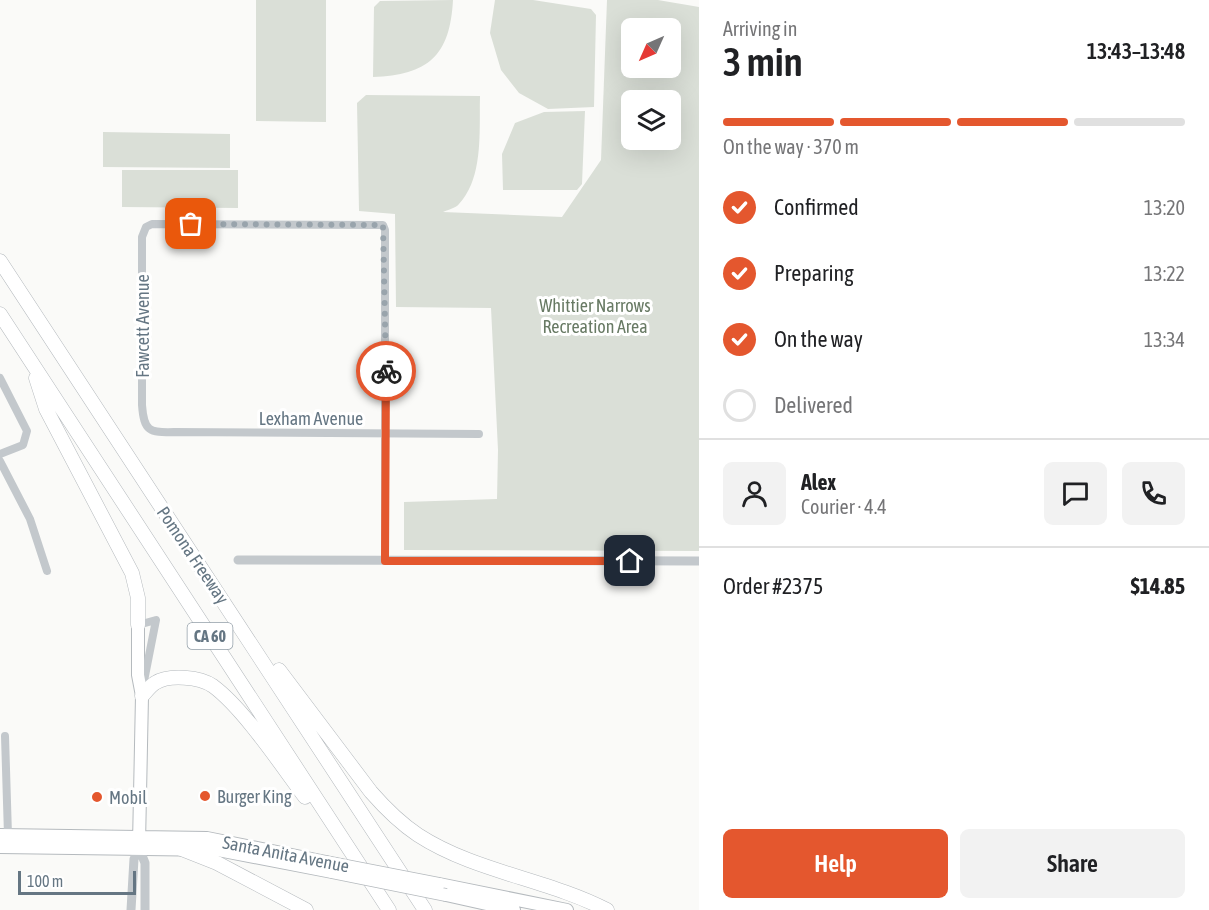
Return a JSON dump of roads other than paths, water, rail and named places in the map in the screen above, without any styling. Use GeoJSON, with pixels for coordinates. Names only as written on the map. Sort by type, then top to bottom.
{"type":"FeatureCollection","features":[{"type":"Feature","properties":{"kind":"highway","name":"Pomona Freeway"},"geometry":{"type":"LineString","coordinates":[[0,261],[200,563],[425,910]]}},
{"type":"Feature","properties":{"kind":"highway","name":"Pomona Freeway"},"geometry":{"type":"LineString","coordinates":[[0,314],[389,910]]}},
{"type":"Feature","properties":{"kind":"highway"},"geometry":{"type":"LineString","coordinates":[[30,362],[46,410],[132,573],[138,598],[138,625]]}},
{"type":"Feature","properties":{"kind":"highway"},"geometry":{"type":"LineString","coordinates":[[200,563],[350,765],[386,808],[403,824],[418,835],[452,853],[607,910]]}},
{"type":"Feature","properties":{"kind":"highway"},"geometry":{"type":"LineString","coordinates":[[141,696],[156,683],[170,678],[194,679],[212,685],[233,705],[360,866]]}},
{"type":"Feature","properties":{"kind":"highway"},"geometry":{"type":"LineString","coordinates":[[179,848],[217,863],[306,910]]}},
{"type":"Feature","properties":{"kind":"highway"},"geometry":{"type":"LineString","coordinates":[[396,865],[431,910]]}},
{"type":"Feature","properties":{"kind":"main road"},"geometry":{"type":"LineString","coordinates":[[138,625],[138,675],[141,696],[139,843]]}},
{"type":"Feature","properties":{"kind":"main road","name":"Santa Anita Avenue"},"geometry":{"type":"LineString","coordinates":[[4,835],[218,850],[329,867],[567,910]]}},
{"type":"Feature","properties":{"kind":"main road","name":"Santa Anita Avenue"},"geometry":{"type":"LineString","coordinates":[[0,847],[139,843],[207,838],[329,867]]}},
{"type":"Feature","properties":{"kind":"main road","name":"Santa Anita Avenue"},"geometry":{"type":"LineString","coordinates":[[443,889],[514,910]]}},
{"type":"Feature","properties":{"kind":"street","name":"Fawcett Avenue"},"geometry":{"type":"LineString","coordinates":[[146,426],[142,397],[142,237],[146,227],[152,224],[383,225],[386,433]]}},
{"type":"Feature","properties":{"kind":"street"},"geometry":{"type":"LineString","coordinates":[[0,378],[27,431],[25,440],[18,448],[0,454]]}},
{"type":"Feature","properties":{"kind":"street","name":"Lexham Avenue"},"geometry":{"type":"LineString","coordinates":[[146,426],[154,433],[479,434]]}},
{"type":"Feature","properties":{"kind":"street"},"geometry":{"type":"LineString","coordinates":[[385,561],[386,433]]}},
{"type":"Feature","properties":{"kind":"street"},"geometry":{"type":"LineString","coordinates":[[0,462],[30,519],[47,571]]}},
{"type":"Feature","properties":{"kind":"street"},"geometry":{"type":"LineString","coordinates":[[238,560],[699,561]]}},
{"type":"Feature","properties":{"kind":"street"},"geometry":{"type":"LineString","coordinates":[[138,625],[156,620],[141,696]]}},
{"type":"Feature","properties":{"kind":"street"},"geometry":{"type":"LineString","coordinates":[[4,835],[5,736]]}},
{"type":"Feature","properties":{"kind":"street"},"geometry":{"type":"LineString","coordinates":[[131,910],[134,859],[139,843]]}},
{"type":"Feature","properties":{"kind":"street"},"geometry":{"type":"LineString","coordinates":[[139,843],[145,863],[145,910]]}},
{"type":"Feature","properties":{"kind":"street"},"geometry":{"type":"LineString","coordinates":[[133,882],[145,884]]}},
{"type":"Feature","properties":{"kind":"place","name":"Burger King"},"geometry":{"type":"Point","coordinates":[205,796]}},
{"type":"Feature","properties":{"kind":"place","name":"Mobil"},"geometry":{"type":"Point","coordinates":[97,797]}},
{"type":"Feature","properties":{"kind":"park label","name":"Whittier Narrows Recreation Area"},"geometry":{"type":"Point","coordinates":[595,315]}}]}
